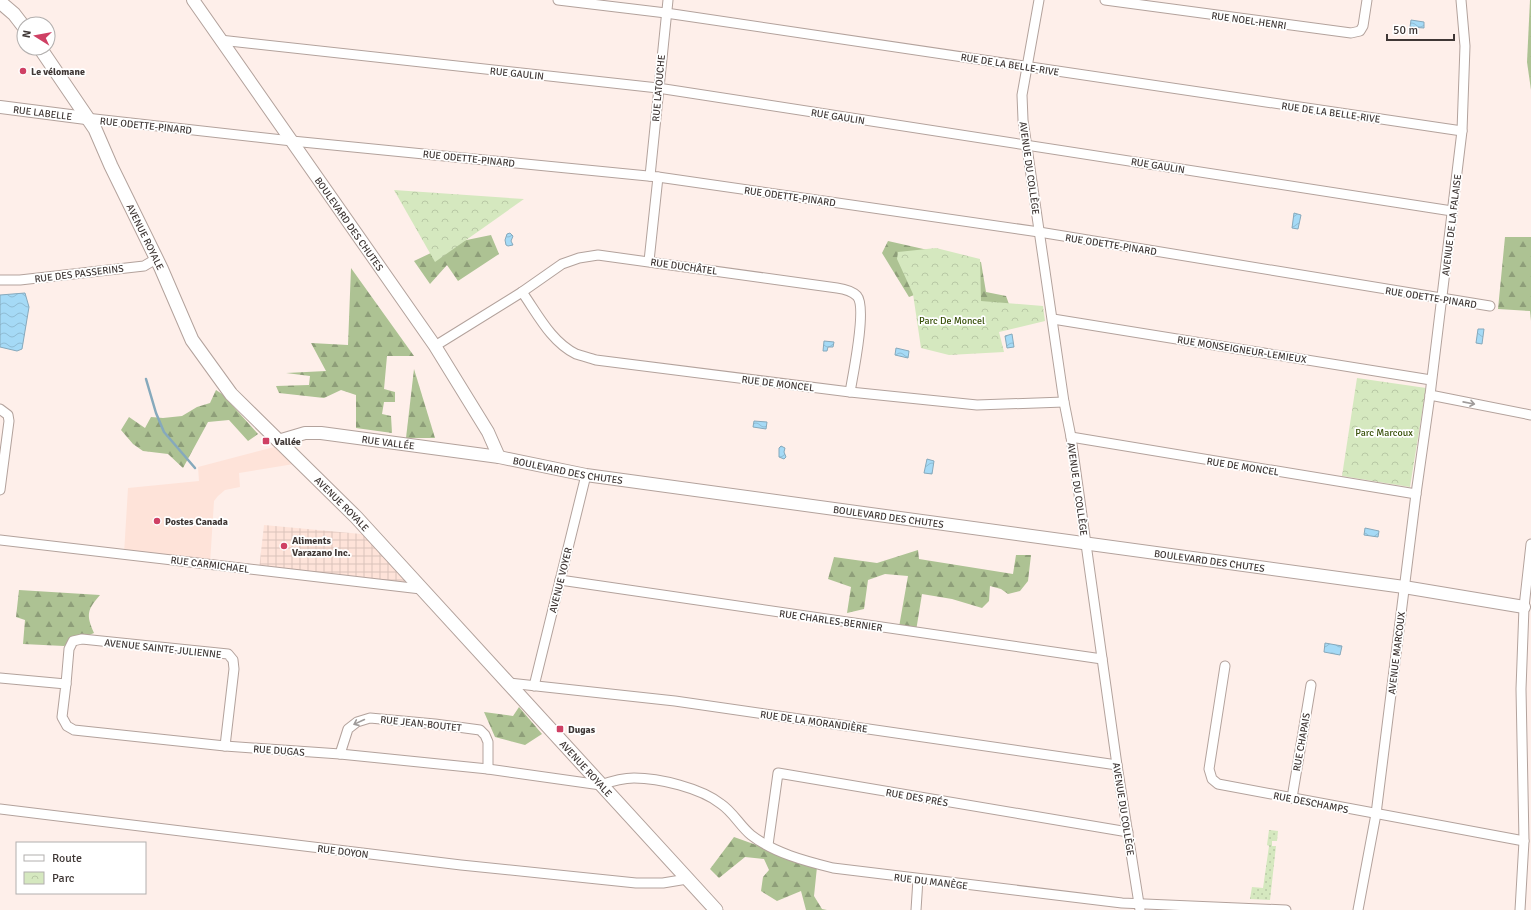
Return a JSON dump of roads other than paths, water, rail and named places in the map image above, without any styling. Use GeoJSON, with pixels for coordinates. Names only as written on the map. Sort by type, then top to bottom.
{"type":"FeatureCollection","features":[{"type":"Feature","properties":{"kind":"main road"},"geometry":{"type":"LineString","coordinates":[[0,2],[16,17]]}},
{"type":"Feature","properties":{"kind":"main road","name":"AVENUE ROYALE"},"geometry":{"type":"LineString","coordinates":[[46,56],[86,118],[95,129],[192,340],[230,394],[356,517],[716,910]]}},
{"type":"Feature","properties":{"kind":"street","name":"BOULEVARD DES CHUTES"},"geometry":{"type":"LineString","coordinates":[[192,0],[435,346],[488,432],[499,457],[586,475],[1404,587],[1529,607]]}},
{"type":"Feature","properties":{"kind":"street","name":"RUE DE LA BELLE-RIVE"},"geometry":{"type":"LineString","coordinates":[[558,0],[666,13],[1462,131]]}},
{"type":"Feature","properties":{"kind":"street","name":"RUE LATOUCHE"},"geometry":{"type":"LineString","coordinates":[[649,262],[658,88],[668,0]]}},
{"type":"Feature","properties":{"kind":"street","name":"AVENUE DU COLLÈGE"},"geometry":{"type":"LineString","coordinates":[[1039,0],[1022,95],[1023,120],[1086,543],[1117,765],[1140,906]]}},
{"type":"Feature","properties":{"kind":"street","name":"RUE NOEL-HENRI"},"geometry":{"type":"LineString","coordinates":[[1105,0],[1351,33],[1360,31],[1363,26],[1367,0]]}},
{"type":"Feature","properties":{"kind":"street","name":"AVENUE DE LA FALAISE"},"geometry":{"type":"LineString","coordinates":[[1430,395],[1462,131],[1465,46],[1460,0]]}},
{"type":"Feature","properties":{"kind":"street","name":"RUE GAULIN"},"geometry":{"type":"LineString","coordinates":[[220,40],[658,88],[1452,211]]}},
{"type":"Feature","properties":{"kind":"street","name":"RUE LABELLE"},"geometry":{"type":"LineString","coordinates":[[0,107],[86,118]]}},
{"type":"Feature","properties":{"kind":"street","name":"RUE ODETTE-PINARD"},"geometry":{"type":"LineString","coordinates":[[86,118],[292,141],[654,177],[1039,232],[1490,306]]}},
{"type":"Feature","properties":{"kind":"street","name":"RUE DUCHÂTEL"},"geometry":{"type":"LineString","coordinates":[[435,346],[522,292],[562,264],[579,258],[598,255],[850,291],[858,297],[861,307],[861,322],[850,392]]}},
{"type":"Feature","properties":{"kind":"street","name":"RUE DES PASSERINS"},"geometry":{"type":"LineString","coordinates":[[0,280],[20,280],[144,266],[156,259]]}},
{"type":"Feature","properties":{"kind":"street","name":"RUE DE MONCEL"},"geometry":{"type":"LineString","coordinates":[[522,292],[546,327],[560,343],[575,353],[596,360],[850,392],[977,405],[1003,406],[1064,402]]}},
{"type":"Feature","properties":{"kind":"street","name":"RUE MONSEIGNEUR-LEMIEUX"},"geometry":{"type":"LineString","coordinates":[[1053,319],[1432,380]]}},
{"type":"Feature","properties":{"kind":"street"},"geometry":{"type":"LineString","coordinates":[[1430,395],[1531,416]]}},
{"type":"Feature","properties":{"kind":"street","name":"AVENUE MARCOUX"},"geometry":{"type":"LineString","coordinates":[[1358,910],[1376,814],[1404,587],[1430,395]]}},
{"type":"Feature","properties":{"kind":"street"},"geometry":{"type":"LineString","coordinates":[[0,409],[8,415],[9,421],[0,490]]}},
{"type":"Feature","properties":{"kind":"street","name":"RUE VALLÉE"},"geometry":{"type":"LineString","coordinates":[[278,441],[305,433],[321,433],[499,457]]}},
{"type":"Feature","properties":{"kind":"street","name":"RUE DE MONCEL"},"geometry":{"type":"LineString","coordinates":[[1070,437],[1416,494]]}},
{"type":"Feature","properties":{"kind":"street","name":"AVENUE VOYER"},"geometry":{"type":"LineString","coordinates":[[534,686],[586,475]]}},
{"type":"Feature","properties":{"kind":"street","name":"RUE CARMICHAEL"},"geometry":{"type":"LineString","coordinates":[[0,540],[421,589]]}},
{"type":"Feature","properties":{"kind":"street"},"geometry":{"type":"LineString","coordinates":[[1520,910],[1524,841],[1521,689],[1529,607],[1531,544]]}},
{"type":"Feature","properties":{"kind":"street","name":"RUE CHARLES-BERNIER"},"geometry":{"type":"LineString","coordinates":[[560,580],[1102,659]]}},
{"type":"Feature","properties":{"kind":"street","name":"AVENUE SAINTE-JULIENNE"},"geometry":{"type":"LineString","coordinates":[[66,684],[69,649],[73,641],[82,639],[228,654],[233,660],[234,669],[225,746]]}},
{"type":"Feature","properties":{"kind":"street","name":"RUE DESCHAMPS"},"geometry":{"type":"LineString","coordinates":[[1225,666],[1210,769],[1212,779],[1218,784],[1524,841]]}},
{"type":"Feature","properties":{"kind":"street"},"geometry":{"type":"LineString","coordinates":[[0,678],[66,684]]}},
{"type":"Feature","properties":{"kind":"street","name":"RUE DE LA MORANDIÈRE"},"geometry":{"type":"LineString","coordinates":[[509,683],[675,701],[1117,765]]}},
{"type":"Feature","properties":{"kind":"street","name":"RUE DUGAS"},"geometry":{"type":"LineString","coordinates":[[66,684],[62,717],[66,726],[74,730],[225,746],[340,754],[488,769],[601,785]]}},
{"type":"Feature","properties":{"kind":"street","name":"RUE CHAPAIS"},"geometry":{"type":"LineString","coordinates":[[1292,798],[1311,685]]}},
{"type":"Feature","properties":{"kind":"street","name":"RUE JEAN-BOUTET"},"geometry":{"type":"LineString","coordinates":[[340,754],[348,729],[357,722],[370,718],[435,724],[480,730],[485,735],[488,742],[488,769]]}},
{"type":"Feature","properties":{"kind":"street","name":"RUE DES PRÉS"},"geometry":{"type":"LineString","coordinates":[[768,845],[778,773],[1128,832]]}},
{"type":"Feature","properties":{"kind":"street","name":"RUE DU MANÈGE"},"geometry":{"type":"LineString","coordinates":[[601,785],[618,780],[634,778],[665,782],[706,794],[722,804],[750,835],[768,845],[802,860],[833,868],[918,880],[1140,906],[1281,910]]}},
{"type":"Feature","properties":{"kind":"street","name":"RUE DOYON"},"geometry":{"type":"LineString","coordinates":[[0,809],[346,852],[613,880],[663,883],[687,879]]}},
{"type":"Feature","properties":{"kind":"street"},"geometry":{"type":"LineString","coordinates":[[916,910],[918,880]]}},
{"type":"Feature","properties":{"kind":"water"},"geometry":{"type":"Polygon","coordinates":[[[1411,20],[1424,22],[1424,28],[1410,27],[1411,20]]]}},
{"type":"Feature","properties":{"kind":"water"},"geometry":{"type":"Polygon","coordinates":[[[1294,213],[1301,215],[1298,229],[1292,228],[1294,213]]]}},
{"type":"Feature","properties":{"kind":"water"},"geometry":{"type":"Polygon","coordinates":[[[510,233],[513,236],[511,241],[513,245],[508,246],[506,245],[505,240],[507,234],[510,233]]]}},
{"type":"Feature","properties":{"kind":"water"},"geometry":{"type":"Polygon","coordinates":[[[25,293],[29,307],[22,349],[17,351],[0,347],[0,295],[25,293]]]}},
{"type":"Feature","properties":{"kind":"water"},"geometry":{"type":"Polygon","coordinates":[[[1478,329],[1484,329],[1482,344],[1476,343],[1478,329]]]}},
{"type":"Feature","properties":{"kind":"water"},"geometry":{"type":"Polygon","coordinates":[[[1012,334],[1014,347],[1007,348],[1005,336],[1012,334]]]}},
{"type":"Feature","properties":{"kind":"water"},"geometry":{"type":"Polygon","coordinates":[[[824,341],[834,342],[833,347],[828,347],[827,351],[823,351],[824,341]]]}},
{"type":"Feature","properties":{"kind":"water"},"geometry":{"type":"Polygon","coordinates":[[[896,348],[909,351],[908,358],[895,355],[896,348]]]}},
{"type":"Feature","properties":{"kind":"water"},"geometry":{"type":"Polygon","coordinates":[[[754,421],[767,422],[766,429],[753,427],[754,421]]]}},
{"type":"Feature","properties":{"kind":"water"},"geometry":{"type":"Polygon","coordinates":[[[781,446],[785,448],[784,452],[786,457],[784,459],[779,457],[779,448],[781,446]]]}},
{"type":"Feature","properties":{"kind":"water"},"geometry":{"type":"Polygon","coordinates":[[[927,459],[934,461],[932,474],[924,473],[927,459]]]}},
{"type":"Feature","properties":{"kind":"water"},"geometry":{"type":"Polygon","coordinates":[[[1365,528],[1379,531],[1378,537],[1364,535],[1365,528]]]}},
{"type":"Feature","properties":{"kind":"water"},"geometry":{"type":"Polygon","coordinates":[[[1325,643],[1342,646],[1340,655],[1324,652],[1325,643]]]}},
{"type":"Feature","properties":{"kind":"waterway"},"geometry":{"type":"LineString","coordinates":[[146,379],[156,413],[164,432],[195,468]]}},
{"type":"Feature","properties":{"kind":"place","name":"Le vélomane"},"geometry":{"type":"Point","coordinates":[23,71]}},
{"type":"Feature","properties":{"kind":"place","name":"Vallée"},"geometry":{"type":"Point","coordinates":[266,441]}},
{"type":"Feature","properties":{"kind":"place","name":"Postes Canada"},"geometry":{"type":"Point","coordinates":[157,521]}},
{"type":"Feature","properties":{"kind":"place","name":"Aliments Varazano Inc."},"geometry":{"type":"Point","coordinates":[284,546]}},
{"type":"Feature","properties":{"kind":"place","name":"Dugas"},"geometry":{"type":"Point","coordinates":[560,729]}},
{"type":"Feature","properties":{"kind":"park label","name":"Parc De Moncel"},"geometry":{"type":"Point","coordinates":[952,320]}},
{"type":"Feature","properties":{"kind":"park label","name":"Parc Marcoux"},"geometry":{"type":"Point","coordinates":[1384,432]}}]}
